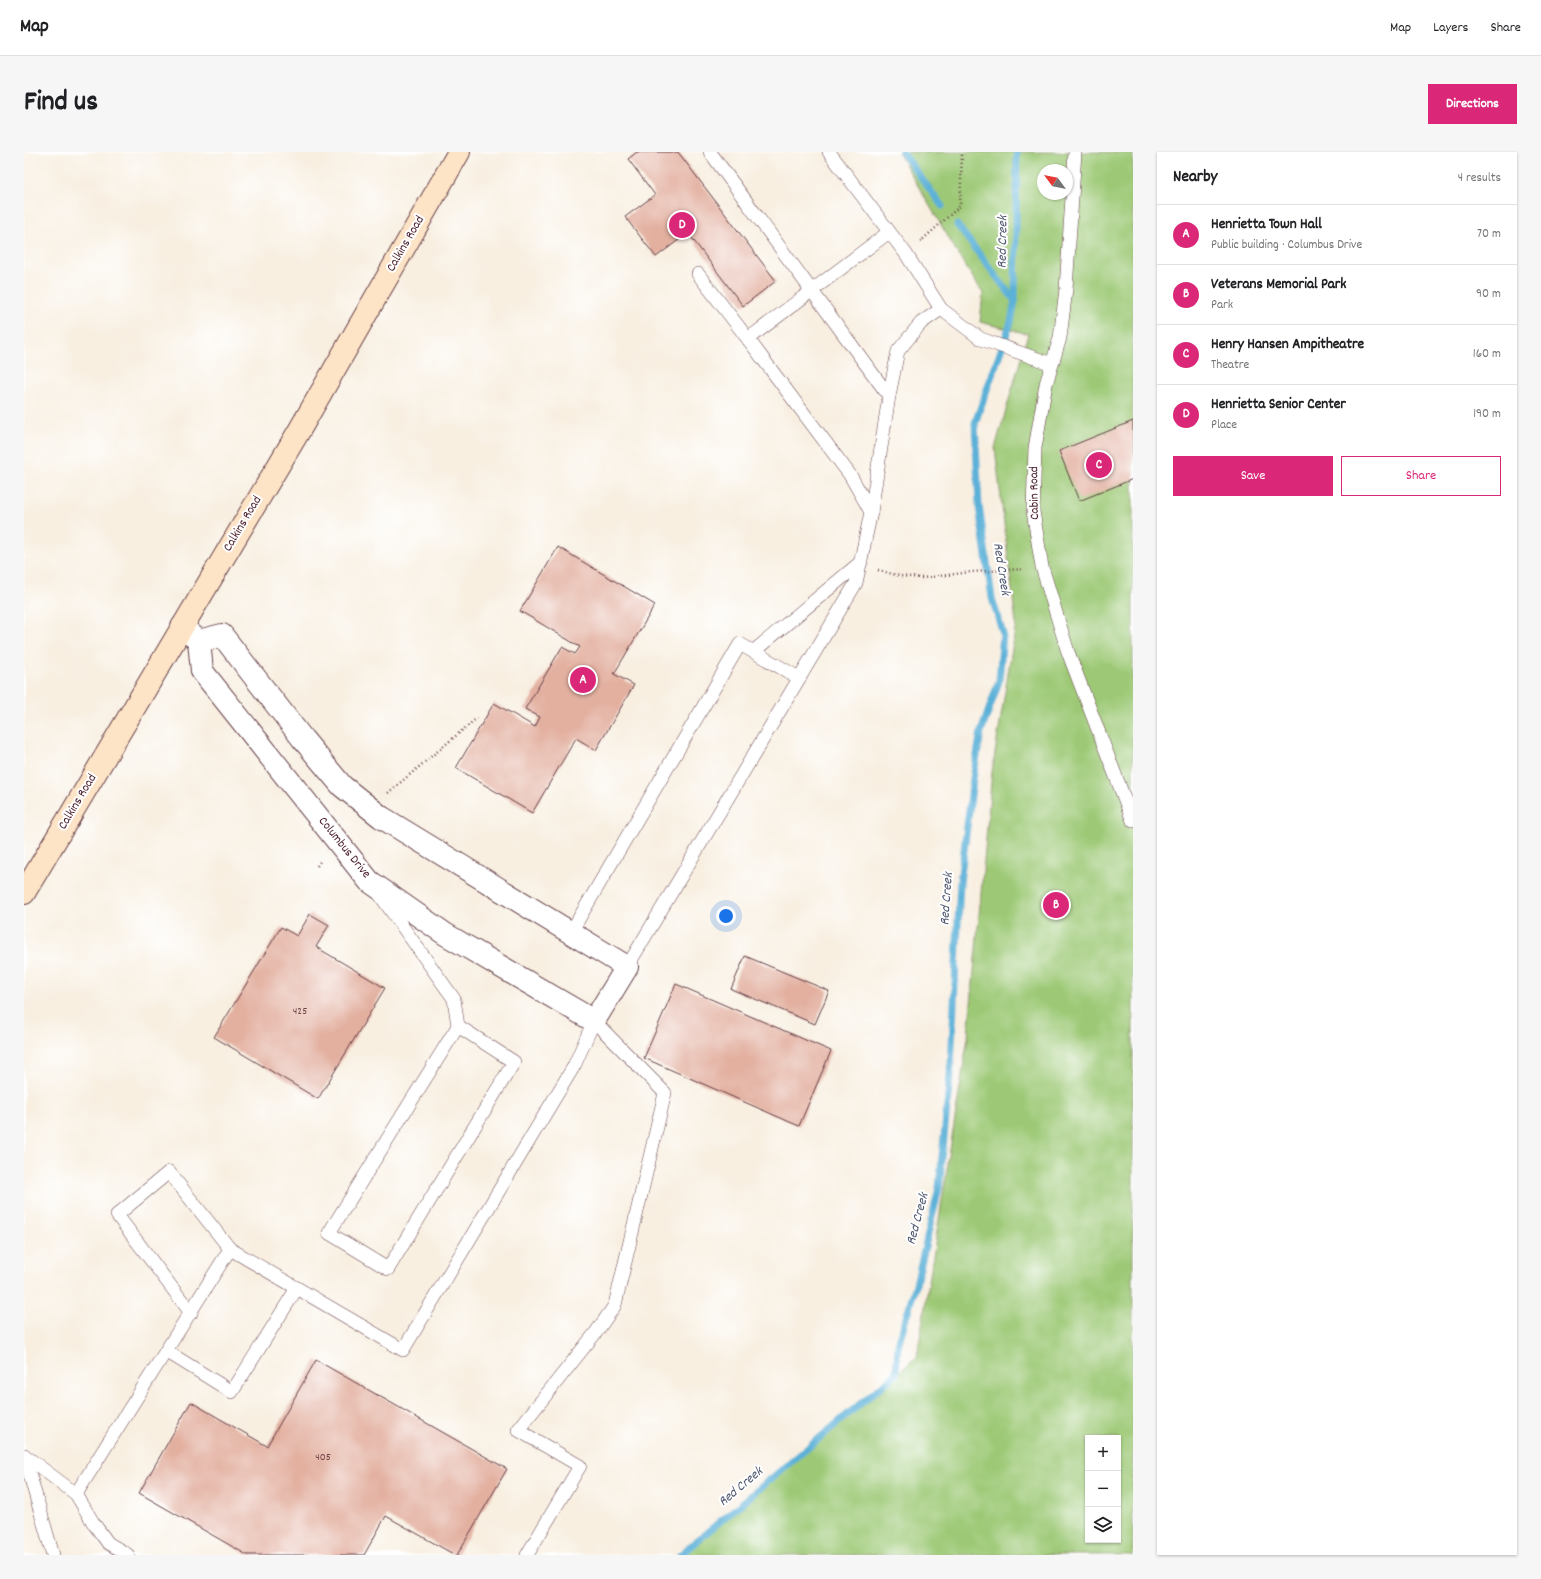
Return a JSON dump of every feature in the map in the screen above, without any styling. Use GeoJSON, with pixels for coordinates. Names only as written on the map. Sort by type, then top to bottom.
{"type":"FeatureCollection","features":[{"type":"Feature","properties":{"kind":"main road","name":"Calkins Road"},"geometry":{"type":"LineString","coordinates":[[24,893],[298,431],[459,152]]}},
{"type":"Feature","properties":{"kind":"street"},"geometry":{"type":"LineString","coordinates":[[182,627],[199,641],[222,636],[302,738],[342,786],[381,817],[627,967],[594,1021]]}},
{"type":"Feature","properties":{"kind":"street","name":"Columbus Drive"},"geometry":{"type":"LineString","coordinates":[[199,641],[202,671],[369,881],[445,934],[594,1021]]}},
{"type":"Feature","properties":{"kind":"lane"},"geometry":{"type":"LineString","coordinates":[[710,152],[889,396]]}},
{"type":"Feature","properties":{"kind":"lane"},"geometry":{"type":"LineString","coordinates":[[829,152],[906,254],[941,309],[981,339],[1052,364]]}},
{"type":"Feature","properties":{"kind":"lane","name":"Cabin Road"},"geometry":{"type":"LineString","coordinates":[[1075,152],[1066,289],[1060,338],[1046,384],[1035,448],[1032,511],[1042,567],[1068,652],[1133,820]]}},
{"type":"Feature","properties":{"kind":"lane"},"geometry":{"type":"LineString","coordinates":[[748,339],[888,232]]}},
{"type":"Feature","properties":{"kind":"lane"},"geometry":{"type":"LineString","coordinates":[[698,274],[850,475],[871,512]]}},
{"type":"Feature","properties":{"kind":"lane"},"geometry":{"type":"LineString","coordinates":[[627,967],[867,565],[871,512],[889,396],[898,351],[921,323],[941,309]]}},
{"type":"Feature","properties":{"kind":"lane"},"geometry":{"type":"LineString","coordinates":[[754,651],[867,565]]}},
{"type":"Feature","properties":{"kind":"lane"},"geometry":{"type":"LineString","coordinates":[[571,932],[740,644],[799,678]]}},
{"type":"Feature","properties":{"kind":"lane"},"geometry":{"type":"LineString","coordinates":[[369,881],[454,999],[458,1026],[329,1233],[388,1269],[514,1062],[458,1026]]}},
{"type":"Feature","properties":{"kind":"lane"},"geometry":{"type":"LineString","coordinates":[[191,1313],[117,1215],[169,1172],[230,1249],[403,1350],[574,1066],[594,1021],[665,1093],[615,1305],[597,1331],[518,1430],[580,1466],[527,1555]]}},
{"type":"Feature","properties":{"kind":"lane"},"geometry":{"type":"LineString","coordinates":[[76,1494],[230,1249]]}},
{"type":"Feature","properties":{"kind":"lane"},"geometry":{"type":"LineString","coordinates":[[166,1351],[232,1392],[297,1288]]}},
{"type":"Feature","properties":{"kind":"lane"},"geometry":{"type":"LineString","coordinates":[[53,1555],[24,1455],[76,1494],[94,1524],[108,1543],[128,1555]]}},
{"type":"Feature","properties":{"kind":"path"},"geometry":{"type":"LineString","coordinates":[[906,254],[960,206],[962,152]]}},
{"type":"Feature","properties":{"kind":"path"},"geometry":{"type":"LineString","coordinates":[[867,565],[900,576],[923,578],[971,572],[1000,571]]}},
{"type":"Feature","properties":{"kind":"path"},"geometry":{"type":"LineString","coordinates":[[370,808],[477,718]]}},
{"type":"Feature","properties":{"kind":"path"},"geometry":{"type":"LineString","coordinates":[[317,866],[337,840]]}},
{"type":"Feature","properties":{"kind":"green space"},"geometry":{"type":"Polygon","coordinates":[[[898,152],[1133,152],[1133,1555],[680,1555],[917,1357],[968,1037],[992,772],[1016,624],[995,448],[1028,334],[980,322],[983,293],[964,264],[898,152]]]}},
{"type":"Feature","properties":{"kind":"building"},"geometry":{"type":"Polygon","coordinates":[[[637,152],[678,152],[776,281],[743,306],[688,233],[656,257],[625,217],[655,195],[628,159],[637,152]]]}},
{"type":"Feature","properties":{"kind":"building"},"geometry":{"type":"Polygon","coordinates":[[[1133,421],[1133,479],[1079,501],[1059,451],[1133,421]]]}},
{"type":"Feature","properties":{"kind":"building"},"geometry":{"type":"Polygon","coordinates":[[[558,547],[655,605],[614,674],[634,685],[596,750],[576,738],[532,813],[456,768],[494,703],[535,727],[540,717],[525,709],[562,647],[575,654],[580,647],[520,611],[558,547]]]}},
{"type":"Feature","properties":{"kind":"building"},"geometry":{"type":"Polygon","coordinates":[[[310,914],[329,925],[316,947],[385,988],[318,1099],[214,1037],[281,927],[297,936],[310,914]]]}},
{"type":"Feature","properties":{"kind":"building"},"geometry":{"type":"Polygon","coordinates":[[[745,956],[829,991],[815,1024],[731,989],[745,956]]]}},
{"type":"Feature","properties":{"kind":"building"},"geometry":{"type":"Polygon","coordinates":[[[676,984],[831,1051],[799,1126],[644,1058],[676,984]]]}},
{"type":"Feature","properties":{"kind":"building"},"geometry":{"type":"Polygon","coordinates":[[[316,1360],[507,1469],[457,1555],[386,1516],[364,1555],[247,1555],[139,1493],[191,1402],[267,1446],[316,1360]]]}},
{"type":"Feature","properties":{"kind":"waterway"},"geometry":{"type":"LineString","coordinates":[[902,152],[942,206]]}},
{"type":"Feature","properties":{"kind":"waterway","name":"Red Creek"},"geometry":{"type":"LineString","coordinates":[[680,1555],[896,1374],[898,1345],[916,1284],[939,1188],[951,1066],[960,882],[973,779],[981,732],[999,681],[1003,634],[992,598],[979,506],[975,423],[1011,322],[1015,301],[1017,152]]}},
{"type":"Feature","properties":{"kind":"waterway"},"geometry":{"type":"LineString","coordinates":[[957,225],[1015,301]]}},
{"type":"Feature","properties":{"kind":"place","name":"Henrietta Senior Center"},"geometry":{"type":"Point","coordinates":[682,225]}},
{"type":"Feature","properties":{"kind":"place","name":"Henry Hansen Ampitheatre"},"geometry":{"type":"Point","coordinates":[1099,465]}},
{"type":"Feature","properties":{"kind":"place","name":"Henrietta Town Hall"},"geometry":{"type":"Point","coordinates":[583,680]}},
{"type":"Feature","properties":{"kind":"place","name":"Veterans Memorial Park"},"geometry":{"type":"Point","coordinates":[1056,905]}}]}
